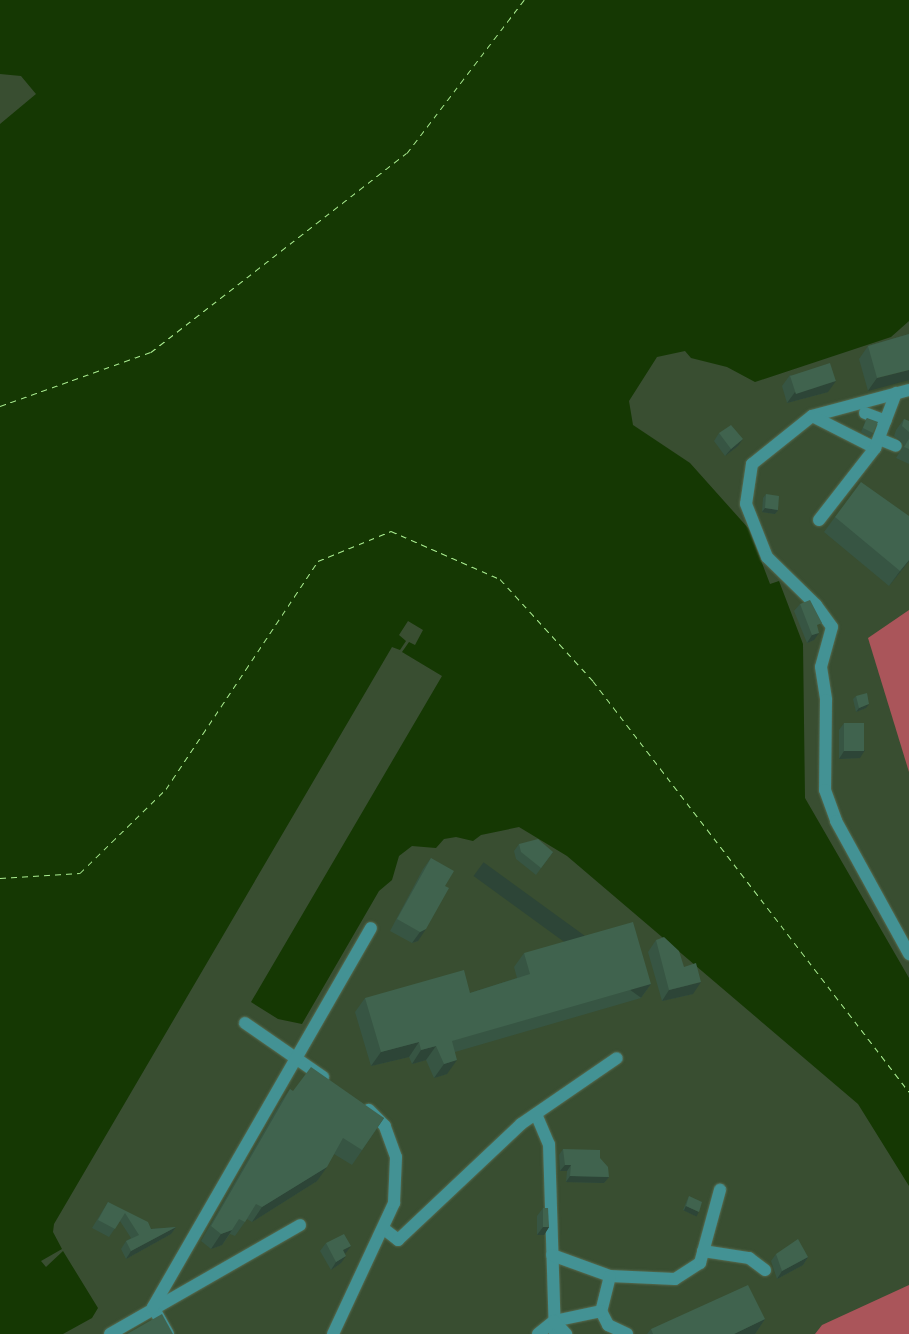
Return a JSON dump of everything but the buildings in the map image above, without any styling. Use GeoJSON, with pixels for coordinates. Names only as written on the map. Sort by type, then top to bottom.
{"type":"FeatureCollection","features":[{"type":"Feature","properties":{"kind":"street"},"geometry":{"type":"LineString","coordinates":[[909,390],[812,416],[752,464],[746,504],[767,557],[816,605],[832,628],[821,667],[826,700],[825,790],[855,858],[909,954]]}},
{"type":"Feature","properties":{"kind":"street"},"geometry":{"type":"LineString","coordinates":[[819,520],[850,482],[877,444],[896,393]]}},
{"type":"Feature","properties":{"kind":"street"},"geometry":{"type":"LineString","coordinates":[[865,413],[886,421]]}},
{"type":"Feature","properties":{"kind":"street"},"geometry":{"type":"LineString","coordinates":[[812,416],[877,444],[896,446]]}},
{"type":"Feature","properties":{"kind":"street"},"geometry":{"type":"LineString","coordinates":[[850,482],[862,493]]}},
{"type":"Feature","properties":{"kind":"street"},"geometry":{"type":"LineString","coordinates":[[153,1307],[293,1058],[371,928]]}},
{"type":"Feature","properties":{"kind":"street"},"geometry":{"type":"LineString","coordinates":[[245,1023],[293,1058],[332,1083]]}},
{"type":"Feature","properties":{"kind":"street"},"geometry":{"type":"LineString","coordinates":[[384,1229],[398,1240],[536,1114],[617,1058]]}},
{"type":"Feature","properties":{"kind":"street"},"geometry":{"type":"LineString","coordinates":[[333,1334],[384,1229],[394,1204],[396,1157],[385,1126],[355,1098]]}},
{"type":"Feature","properties":{"kind":"street"},"geometry":{"type":"LineString","coordinates":[[536,1114],[549,1144],[555,1334]]}},
{"type":"Feature","properties":{"kind":"street"},"geometry":{"type":"LineString","coordinates":[[552,1255],[610,1276],[675,1279],[700,1263],[720,1190]]}},
{"type":"Feature","properties":{"kind":"street"},"geometry":{"type":"LineString","coordinates":[[110,1334],[153,1307],[300,1225]]}},
{"type":"Feature","properties":{"kind":"street"},"geometry":{"type":"LineString","coordinates":[[703,1251],[749,1258],[765,1270]]}},
{"type":"Feature","properties":{"kind":"street"},"geometry":{"type":"LineString","coordinates":[[610,1276],[601,1311],[608,1325],[626,1334]]}},
{"type":"Feature","properties":{"kind":"street"},"geometry":{"type":"LineString","coordinates":[[153,1307],[168,1334]]}},
{"type":"Feature","properties":{"kind":"street"},"geometry":{"type":"LineString","coordinates":[[538,1334],[554,1321],[574,1313],[601,1311]]}},
{"type":"Feature","properties":{"kind":"street"},"geometry":{"type":"LineString","coordinates":[[554,1321],[566,1334]]}},
{"type":"Feature","properties":{"kind":"shaded area"},"geometry":{"type":"Polygon","coordinates":[[[0,0],[909,0],[909,321],[891,337],[755,382],[727,367],[691,358],[685,351],[657,357],[629,401],[633,425],[690,463],[749,529],[770,584],[779,581],[803,644],[805,798],[909,978],[909,1186],[858,1104],[567,856],[519,827],[481,835],[473,841],[456,837],[444,839],[436,848],[412,846],[399,856],[392,880],[379,891],[302,1024],[278,1019],[251,1002],[442,676],[402,652],[409,642],[415,645],[423,630],[408,621],[399,635],[406,641],[400,650],[392,647],[54,1224],[53,1232],[62,1249],[41,1261],[46,1267],[63,1251],[98,1308],[92,1318],[63,1334],[0,1334],[0,124],[36,94],[21,76],[0,74],[0,0]]]}},
{"type":"Feature","properties":{"kind":"shaded area"},"geometry":{"type":"Polygon","coordinates":[[[909,610],[909,772],[868,638],[909,610]]]}},
{"type":"Feature","properties":{"kind":"shaded area"},"geometry":{"type":"Polygon","coordinates":[[[909,1285],[909,1334],[815,1334],[822,1325],[909,1285]]]}},
{"type":"Feature","properties":{"kind":"ferry route"},"geometry":{"type":"LineString","coordinates":[[0,406],[151,352],[407,153],[524,0]]}},
{"type":"Feature","properties":{"kind":"ferry route"},"geometry":{"type":"LineString","coordinates":[[0,878],[80,873],[166,789],[318,561],[391,531],[500,579],[593,681],[909,1092]]}}]}
